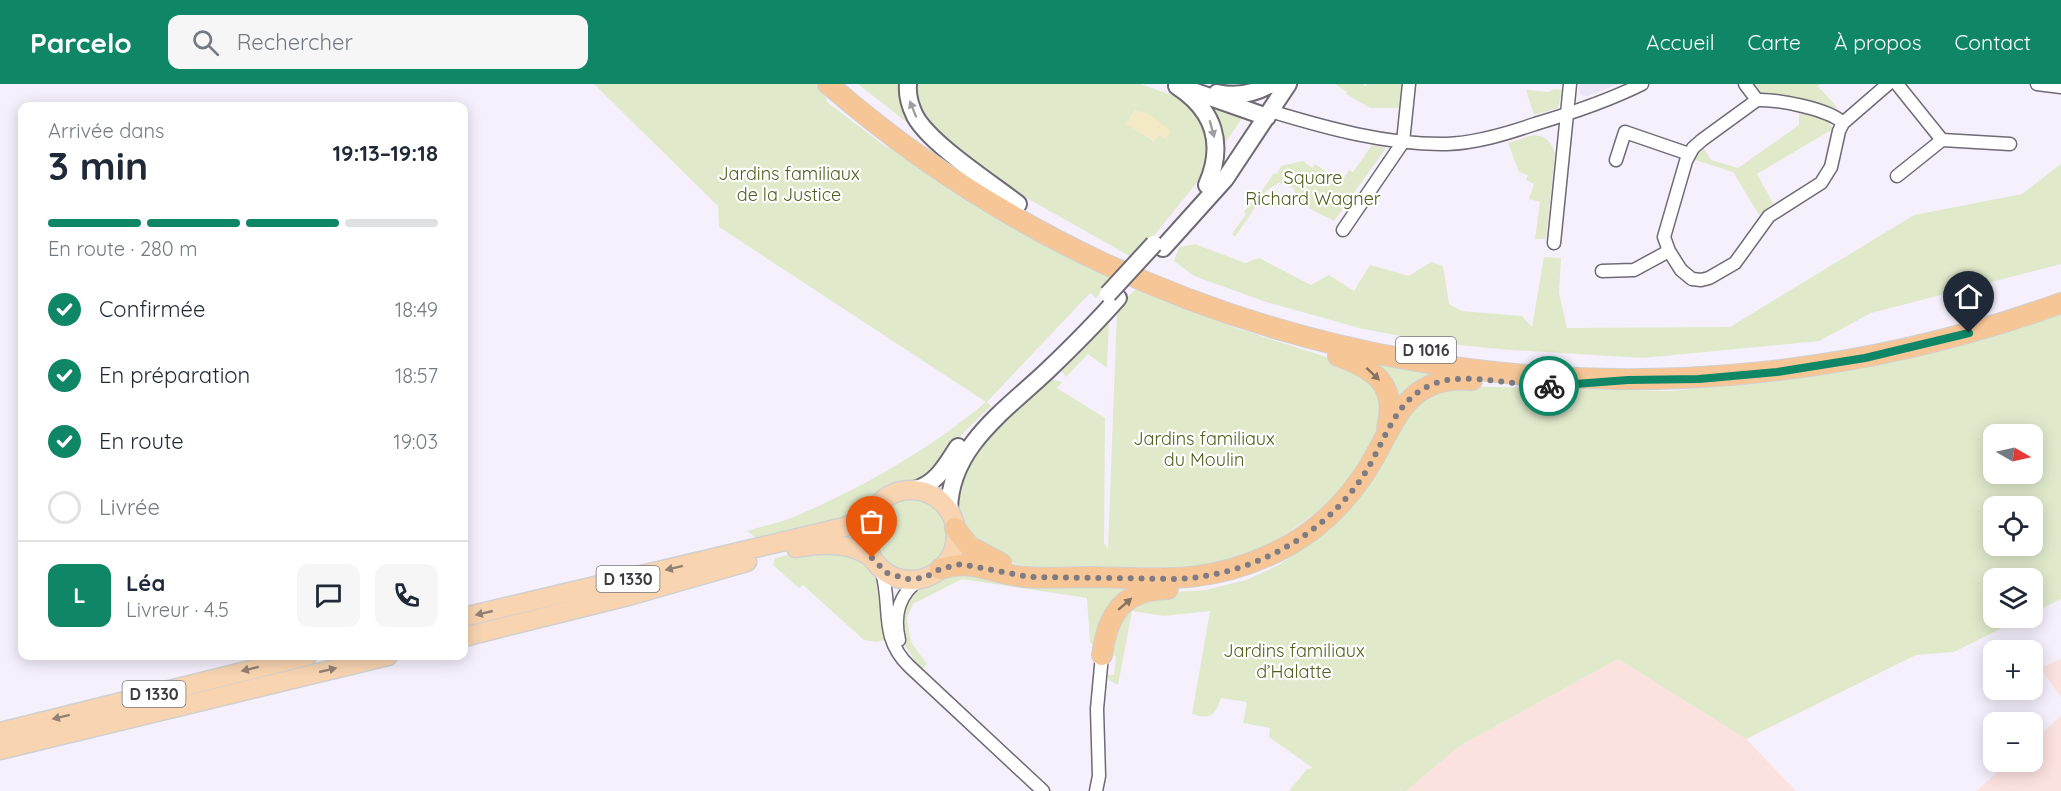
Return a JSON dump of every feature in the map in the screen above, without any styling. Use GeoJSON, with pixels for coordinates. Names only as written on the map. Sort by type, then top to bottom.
{"type":"FeatureCollection","features":[{"type":"Feature","properties":{"kind":"highway","name":"D 1016"},"geometry":{"type":"LineString","coordinates":[[828,84],[863,114],[922,157],[1020,219],[1115,268],[1371,370],[1382,382],[1388,398],[1389,414],[1384,436]]}},
{"type":"Feature","properties":{"kind":"highway","name":"D 1016"},"geometry":{"type":"LineString","coordinates":[[848,84],[942,156],[1018,204],[1086,241],[1128,261],[1240,305],[1384,342],[1474,357],[1541,364],[1607,367],[1683,366],[1816,353],[1872,343],[1938,328],[2061,289]]}},
{"type":"Feature","properties":{"kind":"highway","name":"D 1016"},"geometry":{"type":"LineString","coordinates":[[1223,312],[1336,345],[1436,365],[1535,377],[1628,380],[1699,379],[1746,375],[1845,361],[1962,335],[2061,303]]}},
{"type":"Feature","properties":{"kind":"highway","name":"D 1016"},"geometry":{"type":"LineString","coordinates":[[940,569],[966,564],[1022,577],[1189,579],[1231,571],[1265,557],[1301,538],[1339,505],[1364,474],[1396,415],[1409,399],[1427,387],[1445,380],[1552,386],[1628,380]]}},
{"type":"Feature","properties":{"kind":"highway","name":"D 1016"},"geometry":{"type":"LineString","coordinates":[[952,519],[969,546],[990,558],[1025,570],[1062,577]]}},
{"type":"Feature","properties":{"kind":"highway"},"geometry":{"type":"LineString","coordinates":[[1102,655],[1110,622],[1118,609],[1133,597],[1151,590],[1188,589],[1216,584],[1238,575],[1265,557]]}},
{"type":"Feature","properties":{"kind":"main road"},"geometry":{"type":"LineString","coordinates":[[908,84],[908,94],[913,111],[927,132],[1018,204]]}},
{"type":"Feature","properties":{"kind":"main road"},"geometry":{"type":"LineString","coordinates":[[1180,84],[1216,93],[1264,112]]}},
{"type":"Feature","properties":{"kind":"main road"},"geometry":{"type":"LineString","coordinates":[[1180,84],[1264,112]]}},
{"type":"Feature","properties":{"kind":"main road"},"geometry":{"type":"LineString","coordinates":[[1180,84],[1200,104],[1213,128],[1215,155],[1207,185]]}},
{"type":"Feature","properties":{"kind":"main road"},"geometry":{"type":"LineString","coordinates":[[1216,93],[1244,94],[1256,92],[1271,84]]}},
{"type":"Feature","properties":{"kind":"main road"},"geometry":{"type":"LineString","coordinates":[[914,490],[928,485],[936,478],[972,429],[1113,296],[1158,246],[1225,179],[1264,112],[1277,84]]}},
{"type":"Feature","properties":{"kind":"main road"},"geometry":{"type":"LineString","coordinates":[[1158,246],[1288,84]]}},
{"type":"Feature","properties":{"kind":"main road"},"geometry":{"type":"LineString","coordinates":[[952,519],[934,496],[914,490],[904,490],[890,495],[882,500],[873,511],[867,524],[868,549],[877,563],[900,578],[921,578],[940,569],[953,549],[952,519],[950,491],[960,463],[972,443],[987,426],[1080,339],[1113,296]]}},
{"type":"Feature","properties":{"kind":"main road","name":"D 1330"},"geometry":{"type":"LineString","coordinates":[[468,617],[844,527],[861,520],[873,511]]}},
{"type":"Feature","properties":{"kind":"main road","name":"D 1330"},"geometry":{"type":"LineString","coordinates":[[468,636],[632,595],[798,547],[843,546],[856,549],[877,563]]}},
{"type":"Feature","properties":{"kind":"main road","name":"D 1330"},"geometry":{"type":"LineString","coordinates":[[0,732],[291,660]]}},
{"type":"Feature","properties":{"kind":"main road","name":"D 1330"},"geometry":{"type":"LineString","coordinates":[[0,750],[371,660]]}},
{"type":"Feature","properties":{"kind":"street"},"geometry":{"type":"LineString","coordinates":[[1343,230],[1403,141],[1408,84]]}},
{"type":"Feature","properties":{"kind":"street"},"geometry":{"type":"LineString","coordinates":[[1554,243],[1570,84]]}},
{"type":"Feature","properties":{"kind":"street"},"geometry":{"type":"LineString","coordinates":[[1264,112],[1331,128],[1403,141],[1448,144],[1473,141],[1566,115],[1642,84]]}},
{"type":"Feature","properties":{"kind":"street"},"geometry":{"type":"LineString","coordinates":[[1745,84],[1757,100]]}},
{"type":"Feature","properties":{"kind":"street"},"geometry":{"type":"LineString","coordinates":[[1843,123],[1826,114],[1775,101],[1757,100],[1702,140],[1689,153],[1665,226],[1664,237],[1669,251],[1685,275],[1696,280],[1709,278],[1735,263],[1769,216],[1813,190],[1825,177],[1833,163],[1843,123],[1888,84]]}},
{"type":"Feature","properties":{"kind":"street"},"geometry":{"type":"LineString","coordinates":[[1897,84],[1942,140]]}},
{"type":"Feature","properties":{"kind":"street"},"geometry":{"type":"LineString","coordinates":[[2037,84],[2061,87]]}},
{"type":"Feature","properties":{"kind":"street"},"geometry":{"type":"LineString","coordinates":[[1616,160],[1625,132],[1689,153]]}},
{"type":"Feature","properties":{"kind":"street"},"geometry":{"type":"LineString","coordinates":[[1897,177],[1942,140],[2010,144]]}},
{"type":"Feature","properties":{"kind":"street"},"geometry":{"type":"LineString","coordinates":[[1602,271],[1634,270],[1669,251]]}},
{"type":"Feature","properties":{"kind":"street"},"geometry":{"type":"LineString","coordinates":[[877,563],[886,582],[887,623],[892,642],[904,661],[1042,791]]}},
{"type":"Feature","properties":{"kind":"street"},"geometry":{"type":"LineString","coordinates":[[919,675],[902,649],[896,624],[902,597],[921,578]]}},
{"type":"Feature","properties":{"kind":"street"},"geometry":{"type":"LineString","coordinates":[[1096,791],[1098,767],[1096,709],[1102,655]]}},
{"type":"Feature","properties":{"kind":"street"},"geometry":{"type":"LineString","coordinates":[[1098,767],[1103,791]]}},
{"type":"Feature","properties":{"kind":"shaded area"},"geometry":{"type":"Polygon","coordinates":[[[1580,84],[1619,84],[1587,96],[1582,95],[1579,91],[1580,84]]]}},
{"type":"Feature","properties":{"kind":"shaded area"},"geometry":{"type":"Polygon","coordinates":[[[1618,659],[1746,739],[1796,791],[1406,791],[1461,745],[1618,659]]]}},
{"type":"Feature","properties":{"kind":"shaded area"},"geometry":{"type":"Polygon","coordinates":[[[2061,659],[2061,697],[2043,672],[2043,667],[2061,659]]]}},
{"type":"Feature","properties":{"kind":"shaded area"},"geometry":{"type":"Polygon","coordinates":[[[2061,716],[2061,791],[1976,791],[1998,772],[2043,772],[2043,732],[2061,716]]]}},
{"type":"Feature","properties":{"kind":"green space","name":"Jardins familiaux de la Justice"},"geometry":{"type":"Polygon","coordinates":[[[594,84],[816,84],[825,92],[827,102],[886,147],[900,148],[1117,275],[1096,298],[1090,293],[987,402],[991,406],[963,433],[942,463],[921,483],[896,486],[874,498],[864,512],[763,543],[747,531],[778,523],[871,480],[942,436],[986,402],[719,227],[718,206],[594,84]]]}},
{"type":"Feature","properties":{"kind":"green space"},"geometry":{"type":"Polygon","coordinates":[[[858,84],[903,84],[919,132],[858,84]]]}},
{"type":"Feature","properties":{"kind":"green space"},"geometry":{"type":"Polygon","coordinates":[[[913,84],[1141,84],[1182,99],[1196,110],[1206,136],[1207,149],[1199,180],[1135,259],[1009,188],[927,126],[914,99],[913,84]],[[1135,110],[1126,124],[1154,141],[1159,134],[1167,140],[1159,124],[1135,110]]]}},
{"type":"Feature","properties":{"kind":"green space"},"geometry":{"type":"Polygon","coordinates":[[[1335,84],[1366,86],[1367,84],[1403,84],[1401,108],[1370,108],[1346,94],[1347,92],[1335,84]]]}},
{"type":"Feature","properties":{"kind":"green space"},"geometry":{"type":"Polygon","coordinates":[[[1749,84],[1820,84],[1818,86],[1837,107],[1834,110],[1761,94],[1749,84]]]}},
{"type":"Feature","properties":{"kind":"green space"},"geometry":{"type":"Polygon","coordinates":[[[1554,89],[1562,90],[1558,108],[1534,115],[1526,90],[1549,92],[1554,89]]]}},
{"type":"Feature","properties":{"kind":"green space"},"geometry":{"type":"Polygon","coordinates":[[[1199,98],[1244,115],[1218,154],[1199,98]]]}},
{"type":"Feature","properties":{"kind":"green space"},"geometry":{"type":"Polygon","coordinates":[[[1799,112],[1828,121],[1833,129],[1757,174],[1773,203],[1759,215],[1733,172],[1692,159],[1702,146],[1711,160],[1738,168],[1799,125],[1799,112]]]}},
{"type":"Feature","properties":{"kind":"green space"},"geometry":{"type":"Polygon","coordinates":[[[1533,135],[1548,140],[1555,154],[1546,239],[1535,239],[1540,202],[1529,199],[1534,184],[1526,180],[1528,175],[1519,172],[1508,143],[1533,135]]]}},
{"type":"Feature","properties":{"kind":"green space","name":"Square Richard Wagner"},"geometry":{"type":"Polygon","coordinates":[[[1372,145],[1386,148],[1334,221],[1299,200],[1294,188],[1279,183],[1267,190],[1235,237],[1232,234],[1259,191],[1261,192],[1274,173],[1277,174],[1281,166],[1303,161],[1312,168],[1315,164],[1332,175],[1330,178],[1340,184],[1349,170],[1353,172],[1372,145]]]}},
{"type":"Feature","properties":{"kind":"green space"},"geometry":{"type":"Polygon","coordinates":[[[2061,164],[2061,264],[1871,313],[1819,341],[1643,358],[1439,343],[1363,329],[1266,302],[1194,276],[1174,261],[1179,247],[1195,244],[1245,263],[1259,258],[1311,285],[1329,275],[1354,291],[1370,265],[1409,276],[1431,262],[1443,266],[1449,304],[1462,311],[1522,316],[1532,327],[1544,257],[1561,258],[1559,293],[1567,328],[1730,327],[1914,215],[2022,194],[2061,164]]]}},
{"type":"Feature","properties":{"kind":"green space","name":"Jardins familiaux du Moulin"},"geometry":{"type":"Polygon","coordinates":[[[1137,288],[1236,328],[1361,368],[1381,389],[1383,420],[1367,458],[1333,501],[1267,547],[1223,562],[1186,568],[1054,572],[999,559],[981,550],[960,523],[954,506],[966,460],[1018,404],[1033,397],[1046,378],[1062,382],[1057,388],[1105,418],[1104,543],[1108,549],[1117,310],[1120,304],[1137,288]]]}},
{"type":"Feature","properties":{"kind":"green space","name":"Jardins familiaux d’Halatte"},"geometry":{"type":"Polygon","coordinates":[[[2061,311],[2061,599],[2043,608],[2043,568],[1983,568],[1983,628],[2002,628],[1954,652],[1916,655],[1746,739],[1618,659],[1461,745],[1406,791],[1289,791],[1307,769],[1313,768],[1269,737],[1270,728],[1243,723],[1247,702],[1221,698],[1217,709],[1211,715],[1204,717],[1192,714],[1210,611],[1164,616],[1132,611],[1118,685],[1109,680],[1106,675],[1114,675],[1116,656],[1107,655],[1122,613],[1158,593],[1205,590],[1246,580],[1279,565],[1312,541],[1412,403],[1452,386],[1671,391],[1843,372],[1949,347],[2061,311]]]}},
{"type":"Feature","properties":{"kind":"green space"},"geometry":{"type":"Polygon","coordinates":[[[1106,320],[1109,322],[1107,368],[1088,354],[1066,377],[1061,367],[1085,348],[1106,320]]]}},
{"type":"Feature","properties":{"kind":"green space"},"geometry":{"type":"Polygon","coordinates":[[[1367,360],[1444,374],[1394,409],[1367,360]]]}},
{"type":"Feature","properties":{"kind":"green space"},"geometry":{"type":"Polygon","coordinates":[[[911,498],[932,504],[942,514],[948,535],[942,556],[932,566],[911,572],[890,566],[880,556],[874,535],[880,514],[890,504],[911,498]]]}},
{"type":"Feature","properties":{"kind":"green space"},"geometry":{"type":"Polygon","coordinates":[[[807,550],[858,555],[870,564],[876,573],[883,594],[887,639],[877,642],[864,640],[803,585],[799,588],[773,565],[775,558],[807,550]]]}},
{"type":"Feature","properties":{"kind":"green space"},"geometry":{"type":"Polygon","coordinates":[[[951,570],[1152,585],[1096,648],[1090,642],[1087,598],[962,579],[913,604],[907,618],[911,642],[927,664],[921,671],[901,639],[901,612],[915,588],[951,570]]]}},
{"type":"Feature","properties":{"kind":"sand"},"geometry":{"type":"Polygon","coordinates":[[[1135,110],[1148,114],[1171,131],[1167,140],[1160,134],[1155,141],[1125,124],[1135,110]]]}},
{"type":"Feature","properties":{"kind":"way so far"},"geometry":{"type":"LineString","coordinates":[[872,558],[881,569],[890,575],[910,580],[924,578],[940,569],[961,564],[1022,577],[1178,579],[1198,578],[1231,571],[1285,548],[1325,519],[1353,490],[1373,460],[1396,415],[1420,390],[1445,380],[1460,379],[1549,386]]}},
{"type":"Feature","properties":{"kind":"route"},"geometry":{"type":"LineString","coordinates":[[1549,386],[1628,380],[1699,379],[1777,372],[1865,358],[1969,333]]}}]}
